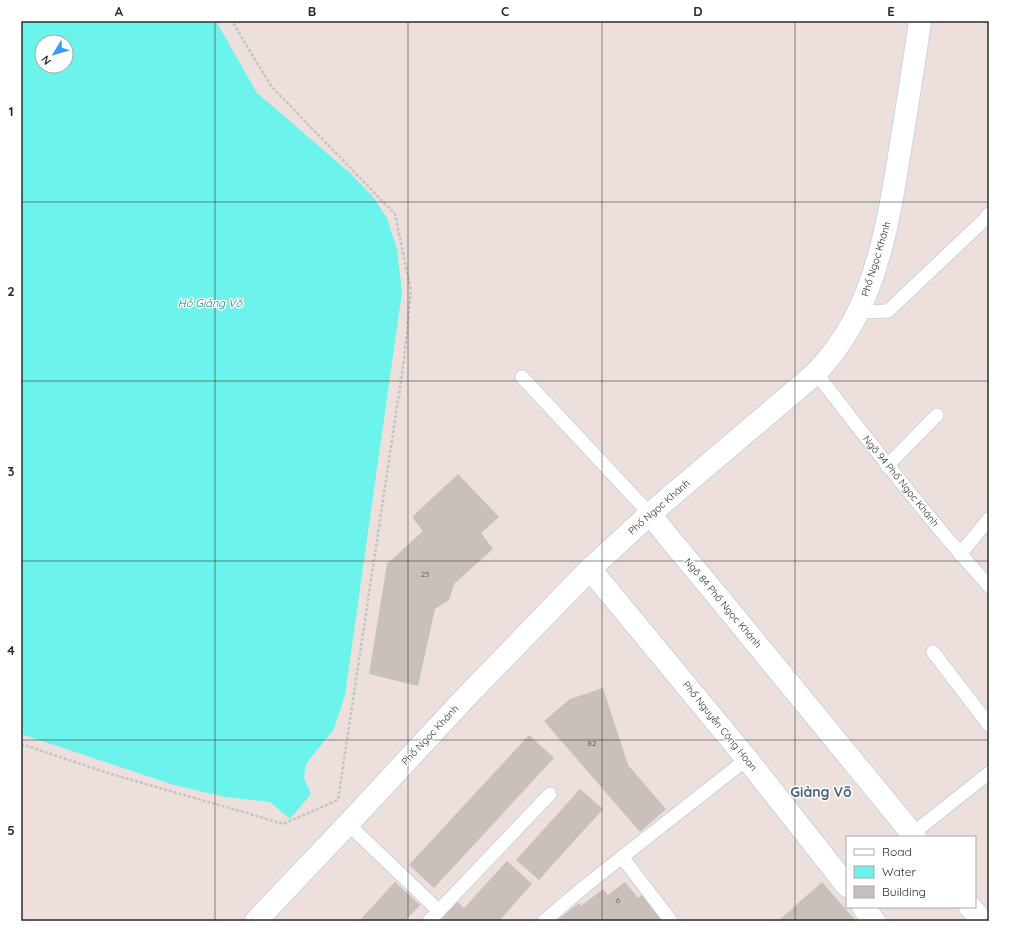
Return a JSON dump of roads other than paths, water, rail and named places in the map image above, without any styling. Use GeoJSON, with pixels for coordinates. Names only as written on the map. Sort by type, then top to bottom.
{"type":"FeatureCollection","features":[{"type":"Feature","properties":{"kind":"street","name":"Phố Ngọc Khánh"},"geometry":{"type":"LineString","coordinates":[[256,921],[464,698],[590,569],[650,514],[827,362],[858,312],[866,294],[880,252],[891,206],[920,21]]}},
{"type":"Feature","properties":{"kind":"street","name":"Ngõ 84 Phố Ngọc Khánh"},"geometry":{"type":"LineString","coordinates":[[650,514],[726,605],[913,836]]}},
{"type":"Feature","properties":{"kind":"street","name":"Phố Nguyễn Công Hoan"},"geometry":{"type":"LineString","coordinates":[[590,569],[747,759],[846,885]]}},
{"type":"Feature","properties":{"kind":"street"},"geometry":{"type":"LineString","coordinates":[[864,908],[874,921]]}},
{"type":"Feature","properties":{"kind":"street"},"geometry":{"type":"LineString","coordinates":[[971,908],[982,921]]}},
{"type":"Feature","properties":{"kind":"lane"},"geometry":{"type":"LineString","coordinates":[[858,312],[888,311],[987,221]]}},
{"type":"Feature","properties":{"kind":"lane","name":"Ngõ 94 Phố Ngọc Khánh"},"geometry":{"type":"LineString","coordinates":[[816,373],[887,466],[960,554],[989,586]]}},
{"type":"Feature","properties":{"kind":"lane","name":"Ngõ 84 Phố Ngọc Khánh"},"geometry":{"type":"LineString","coordinates":[[522,376],[650,514]]}},
{"type":"Feature","properties":{"kind":"lane"},"geometry":{"type":"LineString","coordinates":[[887,466],[937,414]]}},
{"type":"Feature","properties":{"kind":"lane"},"geometry":{"type":"LineString","coordinates":[[960,554],[989,519]]}},
{"type":"Feature","properties":{"kind":"lane"},"geometry":{"type":"LineString","coordinates":[[933,652],[989,725]]}},
{"type":"Feature","properties":{"kind":"lane"},"geometry":{"type":"LineString","coordinates":[[544,921],[584,887],[747,759]]}},
{"type":"Feature","properties":{"kind":"lane"},"geometry":{"type":"LineString","coordinates":[[913,836],[989,773]]}},
{"type":"Feature","properties":{"kind":"lane"},"geometry":{"type":"LineString","coordinates":[[429,921],[550,794]]}},
{"type":"Feature","properties":{"kind":"lane"},"geometry":{"type":"LineString","coordinates":[[348,824],[439,911]]}},
{"type":"Feature","properties":{"kind":"lane"},"geometry":{"type":"LineString","coordinates":[[622,857],[671,921]]}},
{"type":"Feature","properties":{"kind":"water","name":"Hồ Giảng Võ"},"geometry":{"type":"Polygon","coordinates":[[[21,21],[216,21],[257,93],[350,173],[373,197],[387,218],[397,249],[402,292],[345,695],[334,729],[306,764],[304,778],[311,794],[290,819],[270,802],[225,797],[174,785],[21,734],[21,21]]]}},
{"type":"Feature","properties":{"kind":"district","name":"Giảng Võ"},"geometry":{"type":"Point","coordinates":[821,792]}}]}
